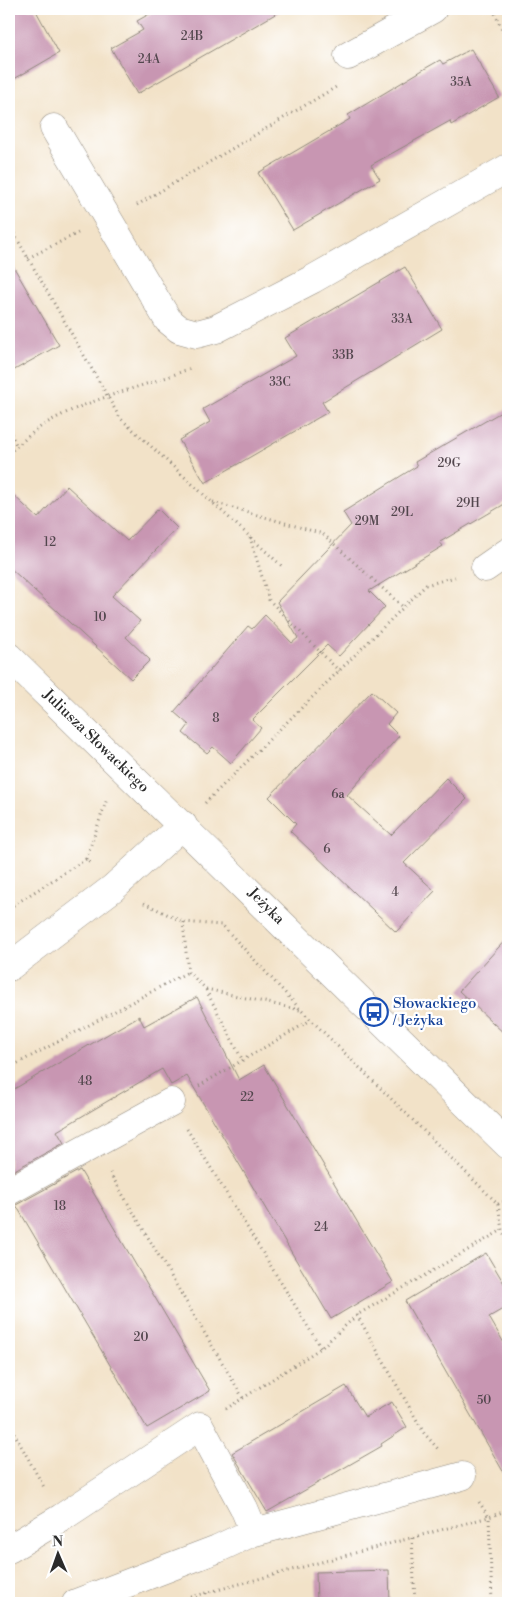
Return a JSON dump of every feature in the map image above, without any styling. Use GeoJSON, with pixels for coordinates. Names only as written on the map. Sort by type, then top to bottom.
{"type":"FeatureCollection","features":[{"type":"Feature","properties":{"kind":"street"},"geometry":{"type":"LineString","coordinates":[[348,56],[432,9]]}},
{"type":"Feature","properties":{"kind":"street"},"geometry":{"type":"LineString","coordinates":[[54,128],[168,320],[179,329],[197,334],[216,329],[312,279],[508,168]]}},
{"type":"Feature","properties":{"kind":"street"},"geometry":{"type":"LineString","coordinates":[[484,568],[508,552]]}},
{"type":"Feature","properties":{"kind":"street","name":"Juliusza Słowackiego"},"geometry":{"type":"LineString","coordinates":[[9,657],[183,825]]}},
{"type":"Feature","properties":{"kind":"street"},"geometry":{"type":"LineString","coordinates":[[9,967],[113,888],[183,825]]}},
{"type":"Feature","properties":{"kind":"street","name":"Jeżyka"},"geometry":{"type":"LineString","coordinates":[[183,825],[508,1145]]}},
{"type":"Feature","properties":{"kind":"street"},"geometry":{"type":"LineString","coordinates":[[9,1191],[171,1102]]}},
{"type":"Feature","properties":{"kind":"street"},"geometry":{"type":"LineString","coordinates":[[9,1549],[61,1518],[200,1426],[244,1508],[254,1532],[251,1533]]}},
{"type":"Feature","properties":{"kind":"street"},"geometry":{"type":"LineString","coordinates":[[76,1603],[217,1549],[251,1533],[462,1476]]}},
{"type":"Feature","properties":{"kind":"path"},"geometry":{"type":"LineString","coordinates":[[493,9],[508,43]]}},
{"type":"Feature","properties":{"kind":"path"},"geometry":{"type":"LineString","coordinates":[[28,258],[83,230],[109,222],[336,87],[348,56]]}},
{"type":"Feature","properties":{"kind":"path"},"geometry":{"type":"LineString","coordinates":[[9,225],[120,418],[283,566]]}},
{"type":"Feature","properties":{"kind":"path"},"geometry":{"type":"LineString","coordinates":[[9,453],[44,425],[108,396],[161,380],[205,362],[197,334]]}},
{"type":"Feature","properties":{"kind":"path"},"geometry":{"type":"LineString","coordinates":[[9,429],[17,447]]}},
{"type":"Feature","properties":{"kind":"path"},"geometry":{"type":"LineString","coordinates":[[212,502],[323,534],[403,607]]}},
{"type":"Feature","properties":{"kind":"path"},"geometry":{"type":"LineString","coordinates":[[250,536],[269,600],[339,671]]}},
{"type":"Feature","properties":{"kind":"path"},"geometry":{"type":"LineString","coordinates":[[183,825],[426,585],[484,568]]}},
{"type":"Feature","properties":{"kind":"path"},"geometry":{"type":"LineString","coordinates":[[9,908],[86,859],[107,799],[100,792]]}},
{"type":"Feature","properties":{"kind":"path"},"geometry":{"type":"LineString","coordinates":[[86,859],[113,888],[183,922],[222,925],[301,1010],[498,1204],[502,1230],[508,1242]]}},
{"type":"Feature","properties":{"kind":"path"},"geometry":{"type":"LineString","coordinates":[[183,922],[188,972],[206,989],[242,1060]]}},
{"type":"Feature","properties":{"kind":"path"},"geometry":{"type":"LineString","coordinates":[[9,1068],[188,972]]}},
{"type":"Feature","properties":{"kind":"path"},"geometry":{"type":"LineString","coordinates":[[206,989],[301,1010]]}},
{"type":"Feature","properties":{"kind":"path"},"geometry":{"type":"LineString","coordinates":[[311,1020],[171,1102],[320,1348]]}},
{"type":"Feature","properties":{"kind":"path"},"geometry":{"type":"LineString","coordinates":[[93,1144],[243,1398]]}},
{"type":"Feature","properties":{"kind":"path"},"geometry":{"type":"LineString","coordinates":[[498,1204],[508,1200]]}},
{"type":"Feature","properties":{"kind":"path"},"geometry":{"type":"LineString","coordinates":[[200,1426],[320,1348],[357,1315],[502,1230]]}},
{"type":"Feature","properties":{"kind":"path"},"geometry":{"type":"LineString","coordinates":[[357,1315],[424,1433],[462,1476],[489,1517],[492,1603]]}},
{"type":"Feature","properties":{"kind":"path"},"geometry":{"type":"LineString","coordinates":[[9,1424],[61,1518]]}},
{"type":"Feature","properties":{"kind":"path"},"geometry":{"type":"LineString","coordinates":[[187,1598],[489,1517],[508,1510]]}},
{"type":"Feature","properties":{"kind":"path"},"geometry":{"type":"LineString","coordinates":[[412,1538],[415,1603]]}},
{"type":"Feature","properties":{"kind":"path"},"geometry":{"type":"LineString","coordinates":[[206,1593],[206,1603]]}},
{"type":"Feature","properties":{"kind":"building"},"geometry":{"type":"Polygon","coordinates":[[[9,9],[35,9],[59,53],[9,82],[9,9]]]}},
{"type":"Feature","properties":{"kind":"building"},"geometry":{"type":"Polygon","coordinates":[[[158,9],[284,9],[137,94],[111,48],[143,30],[137,21],[158,9]]]}},
{"type":"Feature","properties":{"kind":"building"},"geometry":{"type":"Polygon","coordinates":[[[471,49],[499,97],[451,125],[450,121],[371,165],[380,179],[293,230],[258,173],[350,119],[348,115],[426,68],[440,60],[443,64],[471,49]]]}},
{"type":"Feature","properties":{"kind":"building"},"geometry":{"type":"Polygon","coordinates":[[[9,259],[59,345],[9,373],[9,259]]]}},
{"type":"Feature","properties":{"kind":"building"},"geometry":{"type":"Polygon","coordinates":[[[405,267],[442,329],[322,402],[328,412],[205,483],[179,440],[210,422],[203,409],[296,356],[285,338],[405,267]]]}},
{"type":"Feature","properties":{"kind":"building"},"geometry":{"type":"Polygon","coordinates":[[[508,408],[508,502],[440,542],[443,546],[369,591],[385,607],[339,656],[327,645],[252,720],[261,728],[231,763],[213,747],[207,753],[183,733],[189,725],[174,712],[248,626],[252,629],[265,615],[292,643],[298,638],[277,602],[351,525],[343,512],[417,466],[415,462],[508,408]]]}},
{"type":"Feature","properties":{"kind":"building"},"geometry":{"type":"Polygon","coordinates":[[[67,486],[127,541],[158,509],[177,528],[112,596],[140,621],[126,637],[150,660],[131,679],[9,567],[9,491],[38,518],[67,486]]]}},
{"type":"Feature","properties":{"kind":"building"},"geometry":{"type":"Polygon","coordinates":[[[372,691],[396,713],[387,724],[399,736],[347,795],[391,835],[446,778],[467,799],[404,863],[435,891],[396,932],[290,831],[296,824],[269,797],[372,691]]]}},
{"type":"Feature","properties":{"kind":"building"},"geometry":{"type":"Polygon","coordinates":[[[508,937],[508,1037],[459,991],[508,937]]]}},
{"type":"Feature","properties":{"kind":"building"},"geometry":{"type":"Polygon","coordinates":[[[197,997],[239,1080],[264,1065],[393,1282],[331,1319],[187,1076],[171,1085],[162,1069],[57,1131],[64,1143],[9,1173],[9,1092],[139,1016],[144,1026],[197,997]]]}},
{"type":"Feature","properties":{"kind":"building"},"geometry":{"type":"Polygon","coordinates":[[[80,1170],[210,1391],[147,1428],[16,1205],[80,1170]]]}},
{"type":"Feature","properties":{"kind":"building"},"geometry":{"type":"Polygon","coordinates":[[[486,1253],[508,1290],[508,1306],[489,1317],[508,1350],[508,1480],[405,1301],[486,1253]]]}},
{"type":"Feature","properties":{"kind":"building"},"geometry":{"type":"Polygon","coordinates":[[[346,1386],[365,1417],[392,1402],[407,1427],[381,1444],[382,1446],[267,1512],[232,1453],[346,1386]]]}},
{"type":"Feature","properties":{"kind":"building"},"geometry":{"type":"Polygon","coordinates":[[[389,1570],[390,1603],[317,1603],[316,1572],[389,1570]]]}},
{"type":"Feature","properties":{"kind":"place","name":"Słowackiego / Jeżyka"},"geometry":{"type":"Point","coordinates":[374,1012]}}]}
